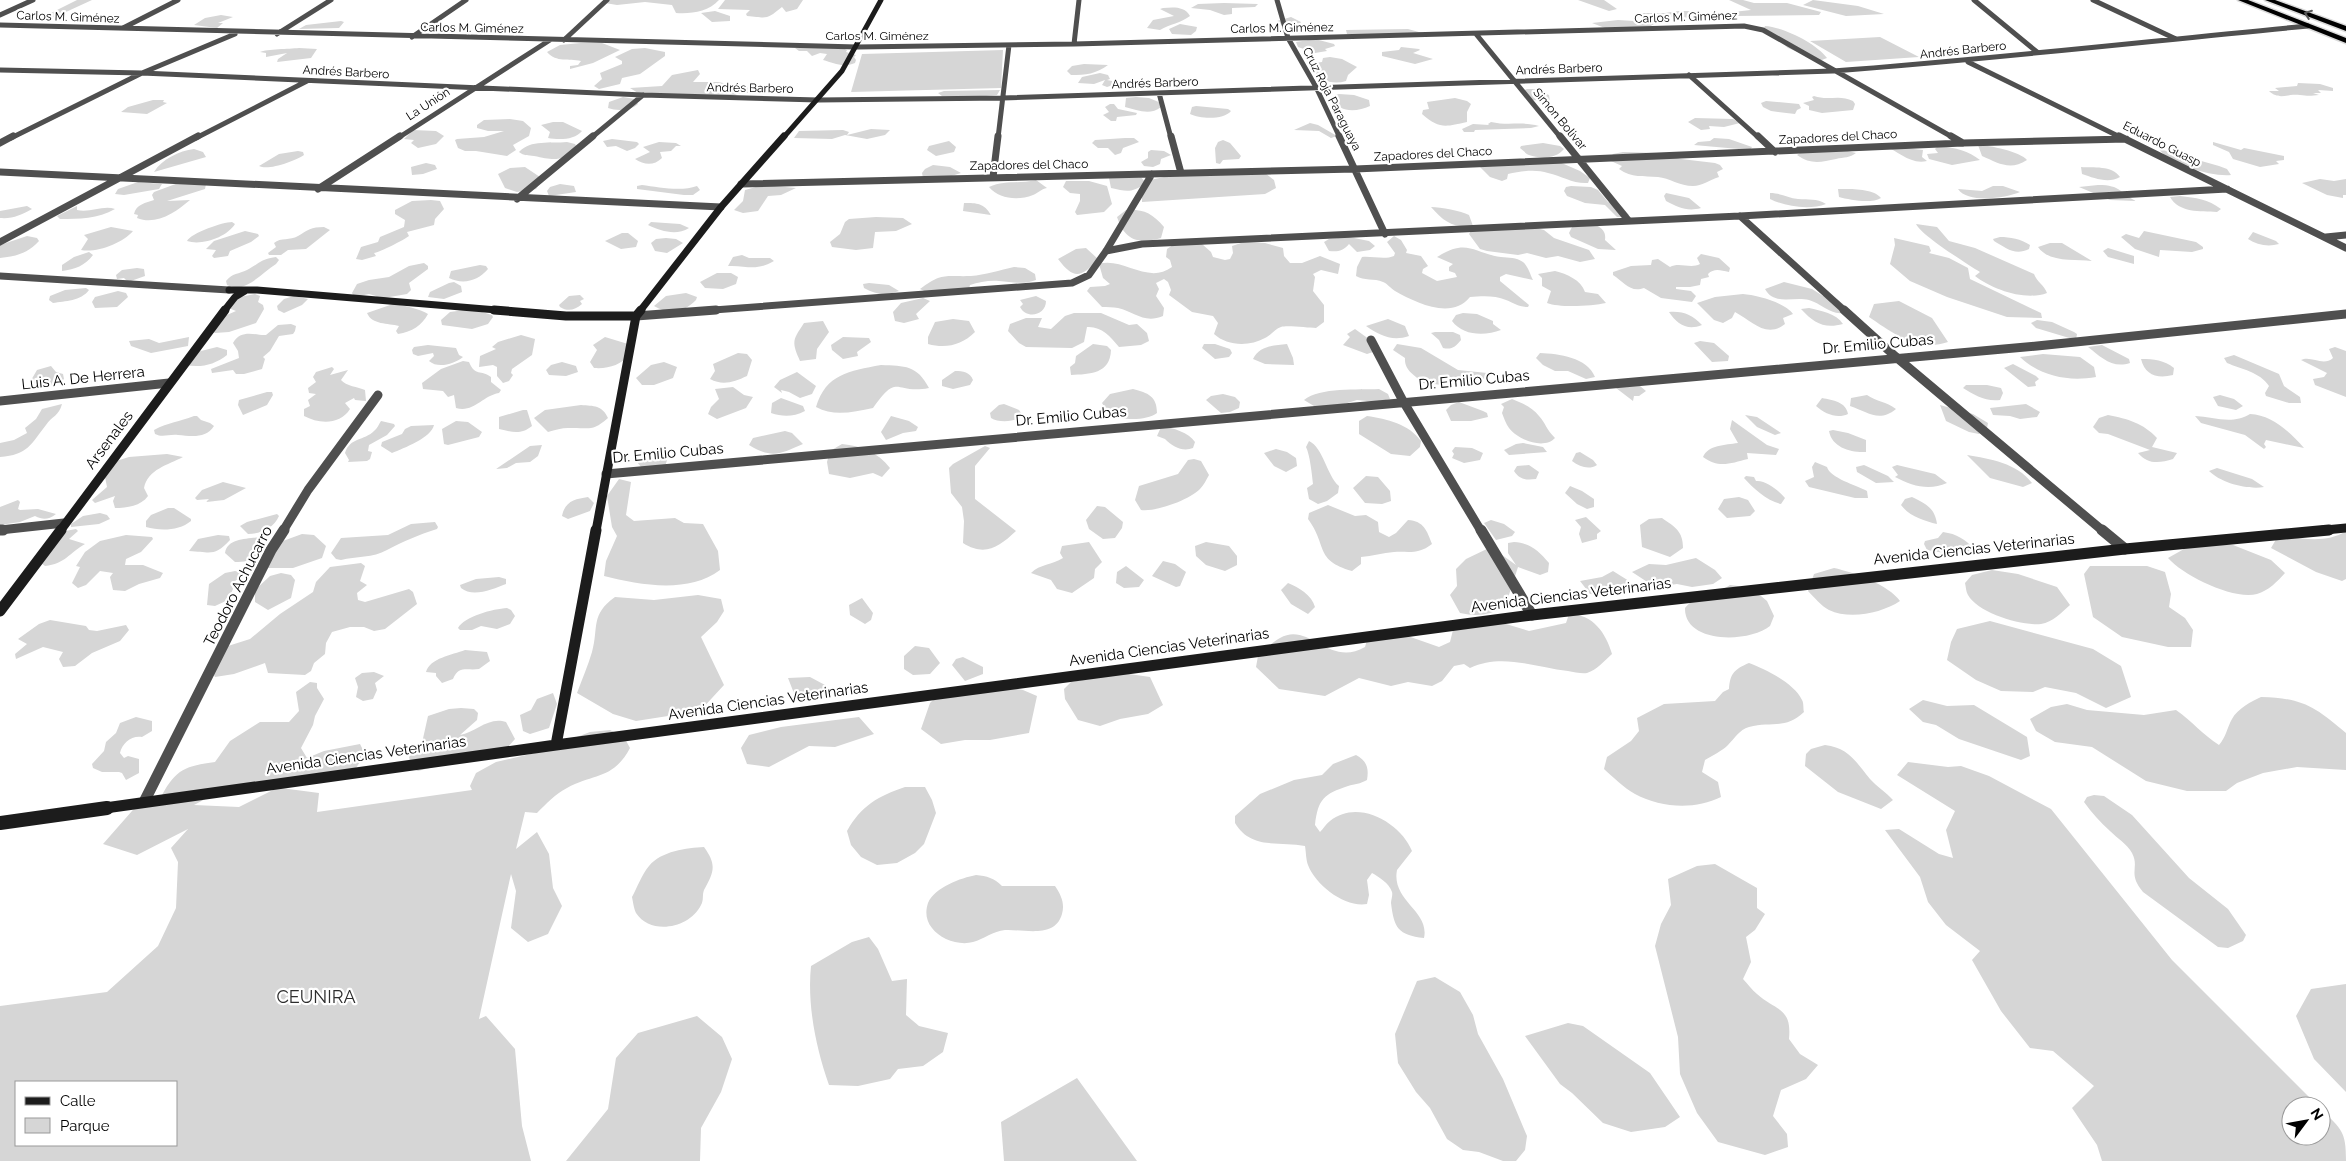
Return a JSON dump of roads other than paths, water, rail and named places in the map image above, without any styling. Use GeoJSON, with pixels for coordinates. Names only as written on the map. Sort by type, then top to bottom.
{"type":"FeatureCollection","features":[{"type":"Feature","properties":{"kind":"highway"},"geometry":{"type":"LineString","coordinates":[[2242,0],[2346,41]]}},
{"type":"Feature","properties":{"kind":"highway"},"geometry":{"type":"LineString","coordinates":[[2269,0],[2346,29]]}},
{"type":"Feature","properties":{"kind":"street"},"geometry":{"type":"LineString","coordinates":[[0,15],[33,0]]}},
{"type":"Feature","properties":{"kind":"street"},"geometry":{"type":"LineString","coordinates":[[122,29],[178,0]]}},
{"type":"Feature","properties":{"kind":"street"},"geometry":{"type":"LineString","coordinates":[[277,34],[331,0]]}},
{"type":"Feature","properties":{"kind":"street"},"geometry":{"type":"LineString","coordinates":[[412,37],[466,0]]}},
{"type":"Feature","properties":{"kind":"street"},"geometry":{"type":"LineString","coordinates":[[564,40],[606,0]]}},
{"type":"Feature","properties":{"kind":"street"},"geometry":{"type":"LineString","coordinates":[[556,745],[636,316],[721,207],[842,71],[857,47],[880,0]]}},
{"type":"Feature","properties":{"kind":"street"},"geometry":{"type":"LineString","coordinates":[[1074,44],[1079,0]]}},
{"type":"Feature","properties":{"kind":"street","name":"Cruz Roja Paraguaya"},"geometry":{"type":"LineString","coordinates":[[1277,0],[1288,38],[1316,87],[1385,234]]}},
{"type":"Feature","properties":{"kind":"street"},"geometry":{"type":"LineString","coordinates":[[1974,0],[2037,52]]}},
{"type":"Feature","properties":{"kind":"street"},"geometry":{"type":"LineString","coordinates":[[2093,0],[2178,40]]}},
{"type":"Feature","properties":{"kind":"street","name":"Carlos M. Giménez"},"geometry":{"type":"LineString","coordinates":[[0,25],[237,33],[857,47],[1074,44],[1754,27],[1763,30],[1833,71]]}},
{"type":"Feature","properties":{"kind":"street","name":"Andrés Barbero"},"geometry":{"type":"LineString","coordinates":[[0,70],[142,73],[643,95],[818,100],[1003,98],[1833,71],[1967,61],[2037,52],[2178,40],[2308,26]]}},
{"type":"Feature","properties":{"kind":"street"},"geometry":{"type":"LineString","coordinates":[[0,143],[142,73],[237,33]]}},
{"type":"Feature","properties":{"kind":"street","name":"Simon Bolivar"},"geometry":{"type":"LineString","coordinates":[[1476,34],[1628,220]]}},
{"type":"Feature","properties":{"kind":"street","name":"La Unión"},"geometry":{"type":"LineString","coordinates":[[318,189],[474,87],[550,40]]}},
{"type":"Feature","properties":{"kind":"street"},"geometry":{"type":"LineString","coordinates":[[993,177],[1009,45]]}},
{"type":"Feature","properties":{"kind":"street","name":"Eduardo Guasp"},"geometry":{"type":"LineString","coordinates":[[1967,61],[2346,248]]}},
{"type":"Feature","properties":{"kind":"street"},"geometry":{"type":"LineString","coordinates":[[1833,71],[1963,143]]}},
{"type":"Feature","properties":{"kind":"street"},"geometry":{"type":"LineString","coordinates":[[1690,75],[1775,152]]}},
{"type":"Feature","properties":{"kind":"street"},"geometry":{"type":"LineString","coordinates":[[0,242],[117,178],[308,80]]}},
{"type":"Feature","properties":{"kind":"street"},"geometry":{"type":"LineString","coordinates":[[1159,93],[1181,173]]}},
{"type":"Feature","properties":{"kind":"street"},"geometry":{"type":"LineString","coordinates":[[517,199],[643,95]]}},
{"type":"Feature","properties":{"kind":"street","name":"Zapadores del Chaco"},"geometry":{"type":"LineString","coordinates":[[742,184],[1355,169],[1963,143],[2126,139]]}},
{"type":"Feature","properties":{"kind":"street"},"geometry":{"type":"LineString","coordinates":[[0,172],[517,199],[721,207]]}},
{"type":"Feature","properties":{"kind":"street"},"geometry":{"type":"LineString","coordinates":[[0,276],[267,291],[566,316],[636,316],[1060,284],[1083,279],[1106,251],[1152,174]]}},
{"type":"Feature","properties":{"kind":"street"},"geometry":{"type":"LineString","coordinates":[[1106,251],[1142,244],[1740,216],[2226,189]]}},
{"type":"Feature","properties":{"kind":"street"},"geometry":{"type":"LineString","coordinates":[[1740,216],[1896,357],[2125,549]]}},
{"type":"Feature","properties":{"kind":"street"},"geometry":{"type":"LineString","coordinates":[[2325,238],[2346,235]]}},
{"type":"Feature","properties":{"kind":"street","name":"Arsenales"},"geometry":{"type":"LineString","coordinates":[[0,611],[169,383],[235,297],[245,291]]}},
{"type":"Feature","properties":{"kind":"street","name":"Dr. Emilio Cubas"},"geometry":{"type":"LineString","coordinates":[[606,474],[1403,401],[2037,346],[2346,314]]}},
{"type":"Feature","properties":{"kind":"street"},"geometry":{"type":"LineString","coordinates":[[1371,340],[1403,401],[1532,615]]}},
{"type":"Feature","properties":{"kind":"street","name":"Luis A. De Herrera"},"geometry":{"type":"LineString","coordinates":[[0,401],[169,383]]}},
{"type":"Feature","properties":{"kind":"street","name":"Teodoro Achucarro"},"geometry":{"type":"LineString","coordinates":[[144,802],[271,550],[308,490],[378,396]]}},
{"type":"Feature","properties":{"kind":"street"},"geometry":{"type":"LineString","coordinates":[[0,530],[64,523]]}},
{"type":"Feature","properties":{"kind":"street","name":"Avenida Ciencias Veterinarias"},"geometry":{"type":"LineString","coordinates":[[0,824],[144,802],[556,745],[1532,615],[2125,549],[2346,528]]}},
{"type":"Feature","properties":{"kind":"park label","name":"CEUNIRA"},"geometry":{"type":"Point","coordinates":[316,996]}}]}
